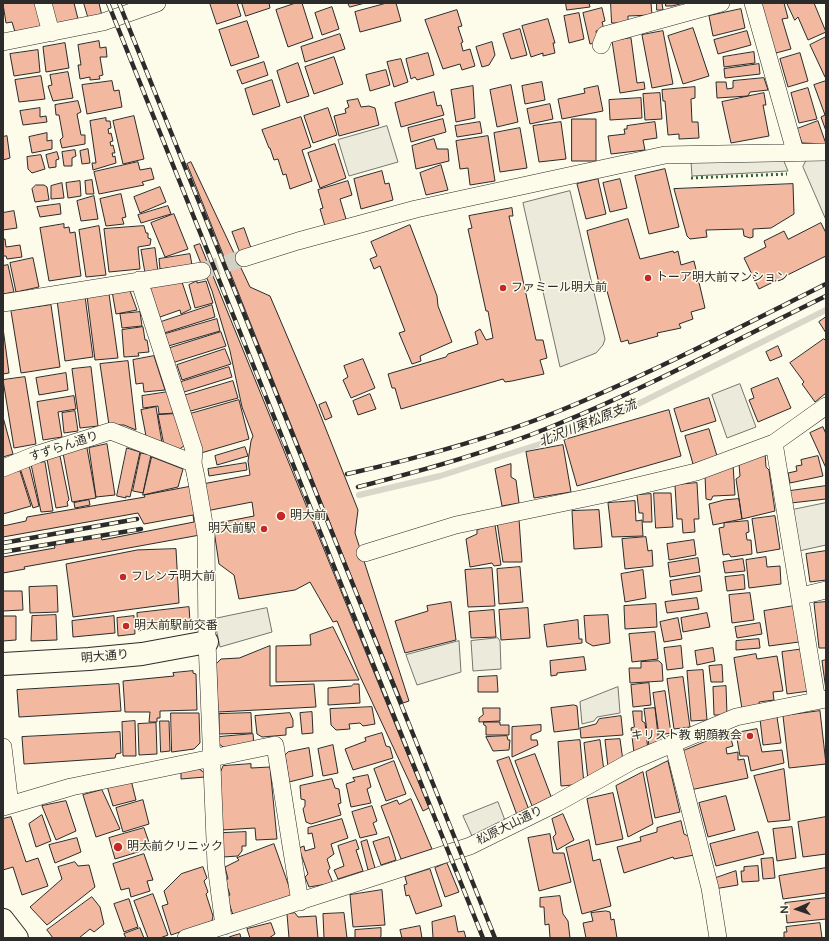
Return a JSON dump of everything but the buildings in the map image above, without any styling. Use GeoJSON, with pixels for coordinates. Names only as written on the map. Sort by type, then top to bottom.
{"type":"FeatureCollection","features":[{"type":"Feature","properties":{"kind":"main road","name":"明大通り"},"geometry":{"type":"LineString","coordinates":[[3,664],[142,654],[207,642]]}},
{"type":"Feature","properties":{"kind":"main road"},"geometry":{"type":"LineString","coordinates":[[3,920],[17,938]]}},
{"type":"Feature","properties":{"kind":"main road"},"geometry":{"type":"LineString","coordinates":[[3,934],[6,938]]}},
{"type":"Feature","properties":{"kind":"street"},"geometry":{"type":"LineString","coordinates":[[43,3],[51,33]]}},
{"type":"Feature","properties":{"kind":"street"},"geometry":{"type":"LineString","coordinates":[[3,42],[108,21],[157,3]]}},
{"type":"Feature","properties":{"kind":"street"},"geometry":{"type":"LineString","coordinates":[[602,45],[605,35],[722,3]]}},
{"type":"Feature","properties":{"kind":"street"},"geometry":{"type":"LineString","coordinates":[[753,3],[795,151]]}},
{"type":"Feature","properties":{"kind":"street"},"geometry":{"type":"LineString","coordinates":[[244,258],[298,241],[416,209],[665,155],[795,151],[826,152]]}},
{"type":"Feature","properties":{"kind":"street"},"geometry":{"type":"LineString","coordinates":[[3,303],[202,271]]}},
{"type":"Feature","properties":{"kind":"street"},"geometry":{"type":"LineString","coordinates":[[140,280],[194,450],[194,470],[206,535],[207,642],[216,865],[224,926]]}},
{"type":"Feature","properties":{"kind":"street"},"geometry":{"type":"LineString","coordinates":[[365,552],[456,525],[600,495],[696,472],[774,443],[826,406]]}},
{"type":"Feature","properties":{"kind":"street","name":"すずらん通り"},"geometry":{"type":"LineString","coordinates":[[3,468],[38,454],[110,432],[194,470]]}},
{"type":"Feature","properties":{"kind":"street"},"geometry":{"type":"LineString","coordinates":[[774,443],[821,700]]}},
{"type":"Feature","properties":{"kind":"street"},"geometry":{"type":"LineString","coordinates":[[801,596],[826,590]]}},
{"type":"Feature","properties":{"kind":"street","name":"松原大山通り"},"geometry":{"type":"LineString","coordinates":[[186,938],[470,846],[557,803],[632,761],[736,717],[821,700]]}},
{"type":"Feature","properties":{"kind":"street"},"geometry":{"type":"LineString","coordinates":[[673,743],[710,888],[718,938]]}},
{"type":"Feature","properties":{"kind":"street"},"geometry":{"type":"LineString","coordinates":[[3,747],[6,806],[71,787],[275,745],[300,902]]}},
{"type":"Feature","properties":{"kind":"shaded area"},"geometry":{"type":"Polygon","coordinates":[[[387,126],[398,162],[349,176],[338,140],[387,126]]]}},
{"type":"Feature","properties":{"kind":"shaded area"},"geometry":{"type":"Polygon","coordinates":[[[783,159],[788,171],[692,176],[691,162],[783,159]]]}},
{"type":"Feature","properties":{"kind":"shaded area"},"geometry":{"type":"Polygon","coordinates":[[[807,159],[826,160],[826,220],[803,167],[807,159]]]}},
{"type":"Feature","properties":{"kind":"shaded area"},"geometry":{"type":"Polygon","coordinates":[[[570,191],[605,339],[603,345],[596,353],[560,367],[523,203],[570,191]]]}},
{"type":"Feature","properties":{"kind":"shaded area"},"geometry":{"type":"Polygon","coordinates":[[[740,384],[756,427],[727,438],[712,395],[740,384]]]}},
{"type":"Feature","properties":{"kind":"shaded area"},"geometry":{"type":"Polygon","coordinates":[[[826,503],[826,545],[799,551],[792,510],[826,503]]]}},
{"type":"Feature","properties":{"kind":"shaded area"},"geometry":{"type":"Polygon","coordinates":[[[267,608],[272,632],[220,647],[214,619],[267,608]]]}},
{"type":"Feature","properties":{"kind":"shaded area"},"geometry":{"type":"Polygon","coordinates":[[[498,638],[500,641],[501,669],[473,671],[471,641],[498,638]]]}},
{"type":"Feature","properties":{"kind":"shaded area"},"geometry":{"type":"Polygon","coordinates":[[[459,641],[461,672],[417,685],[406,655],[459,641]]]}},
{"type":"Feature","properties":{"kind":"shaded area"},"geometry":{"type":"Polygon","coordinates":[[[618,687],[620,713],[597,717],[594,721],[582,724],[580,702],[618,687]]]}},
{"type":"Feature","properties":{"kind":"shaded area"},"geometry":{"type":"Polygon","coordinates":[[[498,802],[506,823],[472,836],[463,816],[498,802]]]}},
{"type":"Feature","properties":{"kind":"waterway","name":"北沢川東松原支流"},"geometry":{"type":"LineString","coordinates":[[359,495],[440,476],[540,444],[612,417],[826,310]]}},
{"type":"Feature","properties":{"kind":"tunnel"},"geometry":{"type":"LineString","coordinates":[[202,271],[244,258]]}},
{"type":"Feature","properties":{"kind":"railway"},"geometry":{"type":"LineString","coordinates":[[108,3],[483,938]]}},
{"type":"Feature","properties":{"kind":"railway"},"geometry":{"type":"LineString","coordinates":[[119,3],[495,938]]}},
{"type":"Feature","properties":{"kind":"railway"},"geometry":{"type":"LineString","coordinates":[[347,474],[481,439],[559,411],[627,382],[826,284]]}},
{"type":"Feature","properties":{"kind":"railway"},"geometry":{"type":"LineString","coordinates":[[358,487],[457,460],[553,426],[657,380],[826,296]]}},
{"type":"Feature","properties":{"kind":"railway"},"geometry":{"type":"LineString","coordinates":[[3,543],[137,519]]}},
{"type":"Feature","properties":{"kind":"railway"},"geometry":{"type":"LineString","coordinates":[[3,552],[141,529]]}},
{"type":"Feature","properties":{"kind":"hedge"},"geometry":{"type":"LineString","coordinates":[[691,178],[787,174]]}},
{"type":"Feature","properties":{"kind":"place","name":"トーア明大前マンション"},"geometry":{"type":"Point","coordinates":[648,278]}},
{"type":"Feature","properties":{"kind":"place","name":"ファミール明大前"},"geometry":{"type":"Point","coordinates":[503,288]}},
{"type":"Feature","properties":{"kind":"place","name":"明大前"},"geometry":{"type":"Point","coordinates":[281,516]}},
{"type":"Feature","properties":{"kind":"place","name":"明大前駅"},"geometry":{"type":"Point","coordinates":[264,529]}},
{"type":"Feature","properties":{"kind":"place","name":"フレンテ明大前"},"geometry":{"type":"Point","coordinates":[123,577]}},
{"type":"Feature","properties":{"kind":"place","name":"明大前駅前交番"},"geometry":{"type":"Point","coordinates":[126,626]}},
{"type":"Feature","properties":{"kind":"place","name":"キリスト教 朝顔教会"},"geometry":{"type":"Point","coordinates":[750,736]}},
{"type":"Feature","properties":{"kind":"place","name":"明大前クリニック"},"geometry":{"type":"Point","coordinates":[118,847]}}]}
